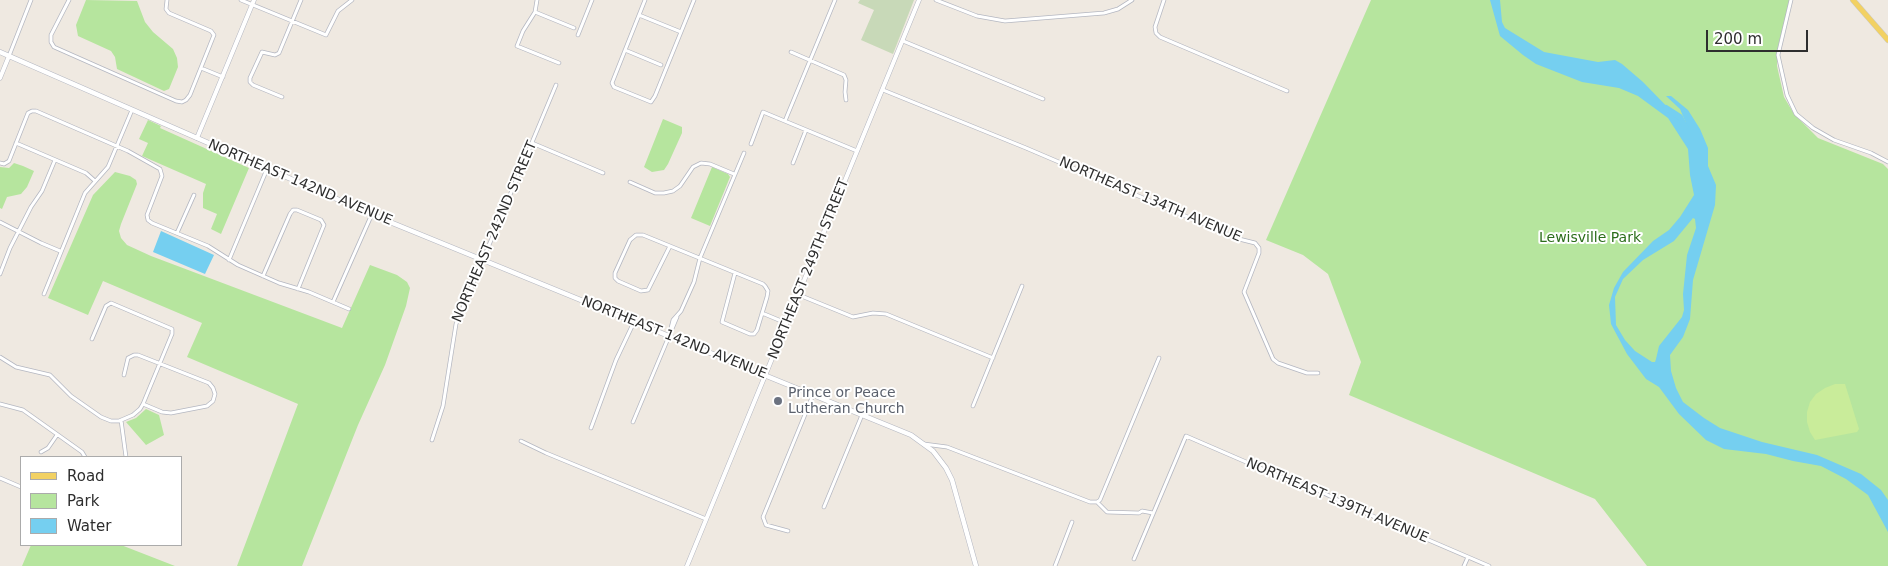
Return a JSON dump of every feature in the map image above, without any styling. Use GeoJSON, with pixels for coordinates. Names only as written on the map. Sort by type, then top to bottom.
{"type":"FeatureCollection","features":[{"type":"Feature","properties":{"kind":"main road"},"geometry":{"type":"LineString","coordinates":[[1853,0],[1888,40]]}},
{"type":"Feature","properties":{"kind":"main road","name":"NORTHEAST 142ND AVENUE"},"geometry":{"type":"LineString","coordinates":[[0,52],[372,214],[903,431],[924,444]]}},
{"type":"Feature","properties":{"kind":"main road"},"geometry":{"type":"LineString","coordinates":[[924,444],[942,463],[955,488],[976,566]]}},
{"type":"Feature","properties":{"kind":"street"},"geometry":{"type":"LineString","coordinates":[[0,78],[31,0]]}},
{"type":"Feature","properties":{"kind":"street"},"geometry":{"type":"LineString","coordinates":[[69,0],[51,35],[52,44],[58,49],[176,101],[184,101],[190,95],[214,33],[172,14],[166,9],[167,0]]}},
{"type":"Feature","properties":{"kind":"street"},"geometry":{"type":"LineString","coordinates":[[241,0],[253,2],[326,35],[338,11],[352,0]]}},
{"type":"Feature","properties":{"kind":"street"},"geometry":{"type":"LineString","coordinates":[[282,97],[250,82],[250,78],[262,52],[277,55],[301,0]]}},
{"type":"Feature","properties":{"kind":"street"},"geometry":{"type":"LineString","coordinates":[[537,0],[535,12],[523,31],[517,46],[559,63]]}},
{"type":"Feature","properties":{"kind":"street"},"geometry":{"type":"LineString","coordinates":[[578,35],[592,0]]}},
{"type":"Feature","properties":{"kind":"street"},"geometry":{"type":"LineString","coordinates":[[645,0],[612,83],[614,87],[651,102],[694,0]]}},
{"type":"Feature","properties":{"kind":"street"},"geometry":{"type":"LineString","coordinates":[[785,121],[834,0]]}},
{"type":"Feature","properties":{"kind":"street","name":"NORTHEAST 249TH STREET"},"geometry":{"type":"LineString","coordinates":[[687,566],[919,0]]}},
{"type":"Feature","properties":{"kind":"street"},"geometry":{"type":"LineString","coordinates":[[936,0],[977,16],[1006,21],[1104,13],[1118,9],[1132,0]]}},
{"type":"Feature","properties":{"kind":"street"},"geometry":{"type":"LineString","coordinates":[[1164,0],[1155,27],[1156,33],[1160,38],[1287,91]]}},
{"type":"Feature","properties":{"kind":"street"},"geometry":{"type":"LineString","coordinates":[[1791,0],[1778,55],[1787,95],[1796,114],[1812,128],[1834,140],[1870,153],[1888,162]]}},
{"type":"Feature","properties":{"kind":"street"},"geometry":{"type":"LineString","coordinates":[[197,138],[253,2]]}},
{"type":"Feature","properties":{"kind":"street"},"geometry":{"type":"LineString","coordinates":[[535,12],[574,28]]}},
{"type":"Feature","properties":{"kind":"street"},"geometry":{"type":"LineString","coordinates":[[639,15],[682,32]]}},
{"type":"Feature","properties":{"kind":"street"},"geometry":{"type":"LineString","coordinates":[[903,41],[1043,99]]}},
{"type":"Feature","properties":{"kind":"street"},"geometry":{"type":"LineString","coordinates":[[625,50],[661,65]]}},
{"type":"Feature","properties":{"kind":"street"},"geometry":{"type":"LineString","coordinates":[[791,52],[845,76],[846,100]]}},
{"type":"Feature","properties":{"kind":"street"},"geometry":{"type":"LineString","coordinates":[[201,68],[222,77]]}},
{"type":"Feature","properties":{"kind":"street","name":"NORTHEAST 242ND STREET"},"geometry":{"type":"LineString","coordinates":[[432,440],[444,406],[456,324],[556,86]]}},
{"type":"Feature","properties":{"kind":"street","name":"NORTHEAST 134TH AVENUE"},"geometry":{"type":"LineString","coordinates":[[883,90],[1026,148],[1240,240],[1255,243],[1259,248],[1259,253],[1244,292],[1273,359],[1307,374],[1318,373]]}},
{"type":"Feature","properties":{"kind":"street"},"geometry":{"type":"LineString","coordinates":[[44,294],[84,193],[108,167],[132,110]]}},
{"type":"Feature","properties":{"kind":"street"},"geometry":{"type":"LineString","coordinates":[[0,163],[6,164],[10,160],[28,115],[31,111],[36,111],[135,155],[162,172],[147,213],[147,218],[152,223],[208,246],[229,260],[263,276],[348,309]]}},
{"type":"Feature","properties":{"kind":"street"},"geometry":{"type":"LineString","coordinates":[[750,144],[764,112],[858,151]]}},
{"type":"Feature","properties":{"kind":"street"},"geometry":{"type":"LineString","coordinates":[[793,163],[806,130]]}},
{"type":"Feature","properties":{"kind":"street"},"geometry":{"type":"LineString","coordinates":[[532,143],[604,173]]}},
{"type":"Feature","properties":{"kind":"street"},"geometry":{"type":"LineString","coordinates":[[16,144],[86,173],[95,181]]}},
{"type":"Feature","properties":{"kind":"street"},"geometry":{"type":"LineString","coordinates":[[633,422],[677,316],[694,282],[700,258],[744,153]]}},
{"type":"Feature","properties":{"kind":"street"},"geometry":{"type":"LineString","coordinates":[[0,274],[8,253],[31,207],[42,191],[55,160]]}},
{"type":"Feature","properties":{"kind":"street"},"geometry":{"type":"LineString","coordinates":[[630,182],[655,192],[664,193],[673,191],[680,186],[693,167],[701,163],[710,164],[734,174]]}},
{"type":"Feature","properties":{"kind":"street"},"geometry":{"type":"LineString","coordinates":[[229,260],[267,169]]}},
{"type":"Feature","properties":{"kind":"street"},"geometry":{"type":"LineString","coordinates":[[177,233],[194,195]]}},
{"type":"Feature","properties":{"kind":"street"},"geometry":{"type":"LineString","coordinates":[[263,276],[290,214],[297,210],[324,223],[324,228],[298,289]]}},
{"type":"Feature","properties":{"kind":"street"},"geometry":{"type":"LineString","coordinates":[[333,302],[372,214]]}},
{"type":"Feature","properties":{"kind":"street"},"geometry":{"type":"LineString","coordinates":[[0,222],[60,251]]}},
{"type":"Feature","properties":{"kind":"street"},"geometry":{"type":"LineString","coordinates":[[670,246],[651,287],[646,292],[615,278],[615,273],[630,240],[636,235],[643,235],[700,258],[735,273],[763,284],[767,288],[768,294],[755,333],[750,334],[722,322],[735,273]]}},
{"type":"Feature","properties":{"kind":"street"},"geometry":{"type":"LineString","coordinates":[[973,406],[1022,286]]}},
{"type":"Feature","properties":{"kind":"street"},"geometry":{"type":"LineString","coordinates":[[799,295],[852,316],[873,313],[886,314],[993,358]]}},
{"type":"Feature","properties":{"kind":"street"},"geometry":{"type":"LineString","coordinates":[[0,357],[16,367],[50,375],[71,396],[100,417],[111,421],[121,420],[136,413],[143,404],[172,334],[172,329],[113,304],[106,306],[92,339]]}},
{"type":"Feature","properties":{"kind":"street"},"geometry":{"type":"LineString","coordinates":[[762,313],[787,324]]}},
{"type":"Feature","properties":{"kind":"street"},"geometry":{"type":"LineString","coordinates":[[591,428],[616,360],[634,322]]}},
{"type":"Feature","properties":{"kind":"street"},"geometry":{"type":"LineString","coordinates":[[124,375],[127,361],[134,355],[160,363],[209,383],[214,391],[214,399],[208,406],[170,413],[162,412],[143,404]]}},
{"type":"Feature","properties":{"kind":"street"},"geometry":{"type":"LineString","coordinates":[[1097,502],[1100,500],[1159,358]]}},
{"type":"Feature","properties":{"kind":"street"},"geometry":{"type":"LineString","coordinates":[[788,531],[766,525],[764,517],[813,395]]}},
{"type":"Feature","properties":{"kind":"street"},"geometry":{"type":"LineString","coordinates":[[0,404],[20,408],[82,452],[84,456]]}},
{"type":"Feature","properties":{"kind":"street"},"geometry":{"type":"LineString","coordinates":[[824,507],[862,415]]}},
{"type":"Feature","properties":{"kind":"street"},"geometry":{"type":"LineString","coordinates":[[121,420],[126,456]]}},
{"type":"Feature","properties":{"kind":"street"},"geometry":{"type":"LineString","coordinates":[[40,452],[48,448],[57,435]]}},
{"type":"Feature","properties":{"kind":"street","name":"NORTHEAST 139TH AVENUE"},"geometry":{"type":"LineString","coordinates":[[1153,514],[1186,436],[1283,478],[1313,488],[1361,511],[1489,566]]}},
{"type":"Feature","properties":{"kind":"street"},"geometry":{"type":"LineString","coordinates":[[521,441],[706,519]]}},
{"type":"Feature","properties":{"kind":"street","name":"NORTHEAST 142ND AVENUE"},"geometry":{"type":"LineString","coordinates":[[924,444],[947,447],[1090,502],[1097,502],[1107,512],[1142,512],[1153,514]]}},
{"type":"Feature","properties":{"kind":"street"},"geometry":{"type":"LineString","coordinates":[[0,478],[20,487]]}},
{"type":"Feature","properties":{"kind":"street"},"geometry":{"type":"LineString","coordinates":[[1134,559],[1153,514]]}},
{"type":"Feature","properties":{"kind":"street"},"geometry":{"type":"LineString","coordinates":[[1055,566],[1072,522]]}},
{"type":"Feature","properties":{"kind":"street"},"geometry":{"type":"LineString","coordinates":[[1464,566],[1468,557]]}},
{"type":"Feature","properties":{"kind":"green space"},"geometry":{"type":"Polygon","coordinates":[[[86,0],[137,1],[145,22],[153,32],[173,49],[177,58],[178,67],[169,89],[164,91],[117,69],[115,57],[111,51],[78,36],[76,25],[86,0]]]}},
{"type":"Feature","properties":{"kind":"green space"},"geometry":{"type":"Polygon","coordinates":[[[860,0],[914,0],[893,54],[861,40],[874,10],[858,3],[860,0]]]}},
{"type":"Feature","properties":{"kind":"green space","name":"Lewisville Park"},"geometry":{"type":"Polygon","coordinates":[[[1371,0],[1790,0],[1778,47],[1777,66],[1784,97],[1794,114],[1818,138],[1883,164],[1888,169],[1888,566],[1647,566],[1595,499],[1349,395],[1361,362],[1328,274],[1303,255],[1266,240],[1371,0]]]}},
{"type":"Feature","properties":{"kind":"green space"},"geometry":{"type":"Polygon","coordinates":[[[663,119],[682,127],[682,133],[664,170],[652,172],[644,167],[663,119]]]}},
{"type":"Feature","properties":{"kind":"green space"},"geometry":{"type":"Polygon","coordinates":[[[148,120],[161,126],[160,128],[249,168],[221,234],[211,229],[217,214],[203,208],[203,193],[206,184],[142,156],[148,143],[139,139],[148,120]]]}},
{"type":"Feature","properties":{"kind":"green space"},"geometry":{"type":"Polygon","coordinates":[[[14,163],[34,171],[27,187],[21,194],[7,197],[2,209],[0,208],[0,167],[9,168],[14,163]]]}},
{"type":"Feature","properties":{"kind":"green space"},"geometry":{"type":"Polygon","coordinates":[[[712,167],[728,174],[730,177],[710,226],[691,218],[712,167]]]}},
{"type":"Feature","properties":{"kind":"green space"},"geometry":{"type":"Polygon","coordinates":[[[115,172],[130,176],[136,180],[137,184],[121,224],[119,231],[121,238],[127,245],[151,256],[342,328],[370,265],[397,275],[407,282],[410,288],[406,306],[385,365],[358,425],[302,566],[237,566],[298,404],[187,357],[202,323],[103,281],[88,315],[48,298],[93,195],[115,172]]]}},
{"type":"Feature","properties":{"kind":"green space"},"geometry":{"type":"Polygon","coordinates":[[[1835,384],[1845,384],[1859,429],[1857,432],[1815,440],[1807,422],[1810,402],[1816,394],[1835,384]]]}},
{"type":"Feature","properties":{"kind":"green space"},"geometry":{"type":"Polygon","coordinates":[[[146,409],[159,415],[164,435],[146,445],[126,422],[136,418],[146,409]]]}},
{"type":"Feature","properties":{"kind":"green space"},"geometry":{"type":"Polygon","coordinates":[[[31,546],[124,546],[175,566],[22,566],[31,546]]]}},
{"type":"Feature","properties":{"kind":"water"},"geometry":{"type":"Polygon","coordinates":[[[1490,0],[1500,0],[1502,22],[1505,28],[1544,52],[1598,62],[1615,60],[1643,82],[1678,118],[1686,123],[1680,109],[1666,96],[1671,96],[1688,110],[1700,129],[1708,148],[1708,166],[1716,185],[1715,205],[1693,280],[1690,319],[1683,337],[1670,355],[1671,371],[1676,388],[1683,402],[1720,428],[1762,442],[1817,455],[1861,474],[1881,490],[1888,500],[1888,532],[1868,495],[1846,479],[1821,466],[1766,454],[1724,449],[1706,440],[1679,414],[1659,387],[1646,379],[1627,354],[1611,324],[1609,305],[1614,288],[1623,272],[1653,241],[1669,230],[1694,195],[1688,149],[1668,118],[1638,96],[1619,88],[1582,82],[1536,64],[1500,36],[1490,0]],[[1693,218],[1674,241],[1643,260],[1623,279],[1615,297],[1616,325],[1625,340],[1635,351],[1652,362],[1655,362],[1659,346],[1682,317],[1687,255],[1696,228],[1695,219],[1693,218]]]}},
{"type":"Feature","properties":{"kind":"water"},"geometry":{"type":"Polygon","coordinates":[[[161,231],[214,255],[205,274],[153,252],[161,231]]]}},
{"type":"Feature","properties":{"kind":"waterway"},"geometry":{"type":"LineString","coordinates":[[1666,108],[1680,117],[1685,127]]}},
{"type":"Feature","properties":{"kind":"place","name":"Prince or Peace Lutheran Church"},"geometry":{"type":"Point","coordinates":[778,401]}}]}
